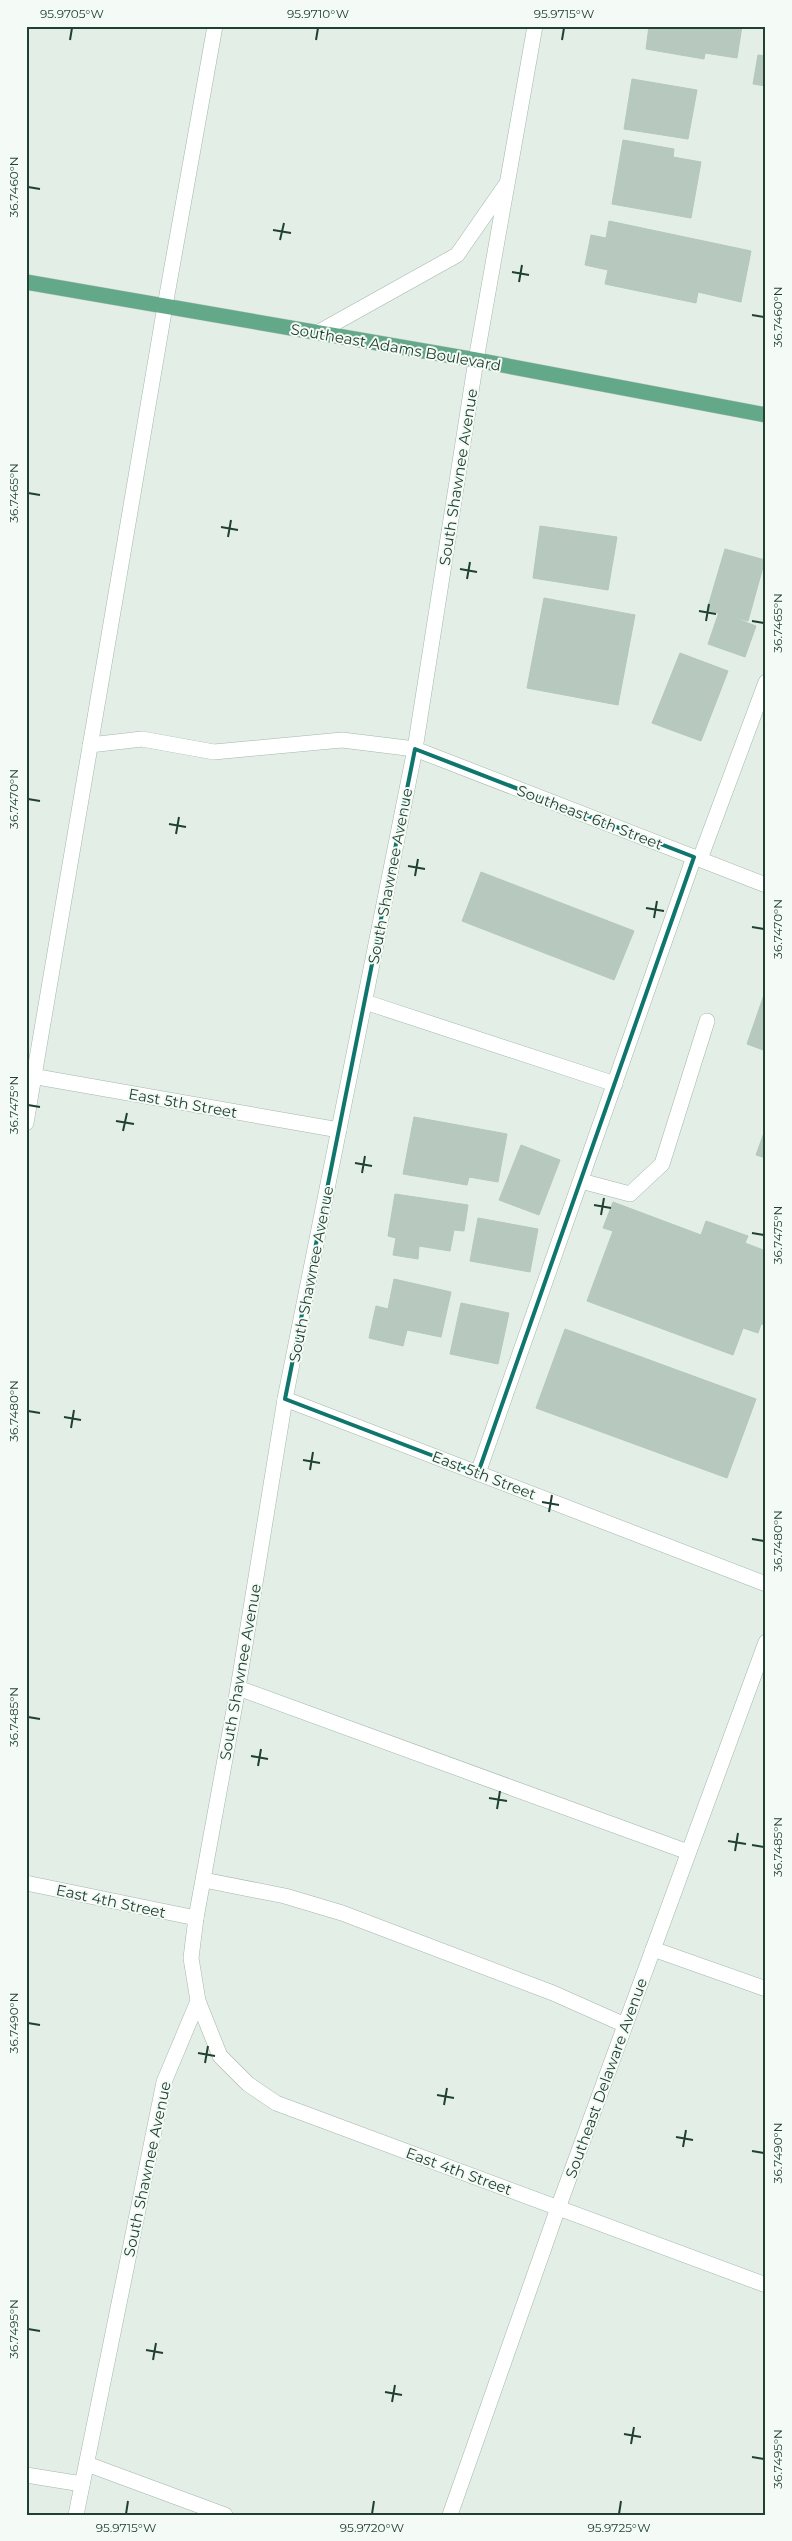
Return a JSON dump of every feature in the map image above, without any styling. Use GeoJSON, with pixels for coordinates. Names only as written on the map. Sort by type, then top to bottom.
{"type":"FeatureCollection","features":[{"type":"Feature","properties":{"kind":"main road","name":"Southeast Adams Boulevard"},"geometry":{"type":"LineString","coordinates":[[26,282],[476,360],[766,415]]}},
{"type":"Feature","properties":{"kind":"street"},"geometry":{"type":"LineString","coordinates":[[26,1122],[30,1075],[90,745],[215,26]]}},
{"type":"Feature","properties":{"kind":"street","name":"South Shawnee Avenue"},"geometry":{"type":"LineString","coordinates":[[76,2515],[164,2082],[198,2001],[191,1958],[196,1918],[238,1688],[285,1400],[415,749],[476,360],[535,26]]}},
{"type":"Feature","properties":{"kind":"street"},"geometry":{"type":"LineString","coordinates":[[317,333],[457,255],[507,183]]}},
{"type":"Feature","properties":{"kind":"street"},"geometry":{"type":"LineString","coordinates":[[478,1473],[697,858],[766,682]]}},
{"type":"Feature","properties":{"kind":"street","name":"Southeast 6th Street"},"geometry":{"type":"LineString","coordinates":[[90,745],[142,739],[214,752],[342,740],[415,749],[766,884]]}},
{"type":"Feature","properties":{"kind":"street"},"geometry":{"type":"LineString","coordinates":[[365,1002],[615,1084]]}},
{"type":"Feature","properties":{"kind":"street"},"geometry":{"type":"LineString","coordinates":[[581,1181],[630,1194],[662,1164],[707,1022]]}},
{"type":"Feature","properties":{"kind":"street","name":"East 5th Street"},"geometry":{"type":"LineString","coordinates":[[30,1075],[339,1130]]}},
{"type":"Feature","properties":{"kind":"street","name":"East 5th Street"},"geometry":{"type":"LineString","coordinates":[[285,1400],[766,1584]]}},
{"type":"Feature","properties":{"kind":"street","name":"Southeast Delaware Avenue"},"geometry":{"type":"LineString","coordinates":[[450,2515],[558,2208],[766,1642]]}},
{"type":"Feature","properties":{"kind":"street"},"geometry":{"type":"LineString","coordinates":[[238,1688],[688,1852]]}},
{"type":"Feature","properties":{"kind":"street"},"geometry":{"type":"LineString","coordinates":[[204,1880],[285,1896],[342,1912],[553,1993],[625,2025]]}},
{"type":"Feature","properties":{"kind":"street","name":"East 4th Street"},"geometry":{"type":"LineString","coordinates":[[26,1883],[196,1918]]}},
{"type":"Feature","properties":{"kind":"street"},"geometry":{"type":"LineString","coordinates":[[653,1949],[766,1990]]}},
{"type":"Feature","properties":{"kind":"street","name":"East 4th Street"},"geometry":{"type":"LineString","coordinates":[[198,2001],[220,2056],[248,2084],[276,2103],[766,2285]]}},
{"type":"Feature","properties":{"kind":"street"},"geometry":{"type":"LineString","coordinates":[[87,2464],[225,2515]]}},
{"type":"Feature","properties":{"kind":"street"},"geometry":{"type":"LineString","coordinates":[[26,2474],[82,2484]]}},
{"type":"Feature","properties":{"kind":"highlighted area"},"geometry":{"type":"Polygon","coordinates":[[[415,749],[694,857],[478,1473],[285,1399],[415,749]]]}},
{"type":"Feature","properties":{"kind":"building"},"geometry":{"type":"Polygon","coordinates":[[[649,26],[742,26],[737,58],[705,53],[704,59],[646,49],[649,26]]]}},
{"type":"Feature","properties":{"kind":"building"},"geometry":{"type":"Polygon","coordinates":[[[758,55],[766,56],[766,86],[753,84],[758,55]]]}},
{"type":"Feature","properties":{"kind":"building"},"geometry":{"type":"Polygon","coordinates":[[[632,79],[697,90],[688,139],[624,129],[632,79]]]}},
{"type":"Feature","properties":{"kind":"building"},"geometry":{"type":"Polygon","coordinates":[[[623,140],[674,149],[673,157],[701,162],[691,218],[612,204],[623,140]]]}},
{"type":"Feature","properties":{"kind":"building"},"geometry":{"type":"Polygon","coordinates":[[[609,221],[751,251],[741,302],[698,292],[696,303],[605,284],[608,270],[585,265],[591,235],[606,238],[609,221]]]}},
{"type":"Feature","properties":{"kind":"building"},"geometry":{"type":"Polygon","coordinates":[[[540,526],[617,537],[608,590],[533,578],[540,526]]]}},
{"type":"Feature","properties":{"kind":"building"},"geometry":{"type":"Polygon","coordinates":[[[725,549],[765,560],[748,621],[707,610],[725,549]]]}},
{"type":"Feature","properties":{"kind":"building"},"geometry":{"type":"Polygon","coordinates":[[[544,598],[635,615],[618,705],[527,688],[544,598]]]}},
{"type":"Feature","properties":{"kind":"building"},"geometry":{"type":"Polygon","coordinates":[[[719,612],[756,626],[745,657],[708,644],[719,612]]]}},
{"type":"Feature","properties":{"kind":"building"},"geometry":{"type":"Polygon","coordinates":[[[680,653],[728,671],[701,741],[652,723],[680,653]]]}},
{"type":"Feature","properties":{"kind":"building"},"geometry":{"type":"Polygon","coordinates":[[[481,872],[634,931],[614,980],[462,921],[481,872]]]}},
{"type":"Feature","properties":{"kind":"building"},"geometry":{"type":"Polygon","coordinates":[[[766,989],[766,1051],[747,1044],[766,989]]]}},
{"type":"Feature","properties":{"kind":"building"},"geometry":{"type":"Polygon","coordinates":[[[414,1117],[507,1134],[498,1182],[469,1177],[467,1185],[403,1174],[414,1117]]]}},
{"type":"Feature","properties":{"kind":"building"},"geometry":{"type":"Polygon","coordinates":[[[766,1127],[766,1158],[756,1155],[766,1127]]]}},
{"type":"Feature","properties":{"kind":"building"},"geometry":{"type":"Polygon","coordinates":[[[521,1145],[560,1160],[539,1215],[499,1200],[521,1145]]]}},
{"type":"Feature","properties":{"kind":"building"},"geometry":{"type":"Polygon","coordinates":[[[395,1194],[468,1205],[464,1231],[454,1230],[450,1251],[419,1246],[418,1259],[393,1255],[396,1238],[388,1236],[395,1194]]]}},
{"type":"Feature","properties":{"kind":"building"},"geometry":{"type":"Polygon","coordinates":[[[613,1202],[701,1235],[706,1221],[748,1236],[745,1243],[766,1251],[766,1325],[761,1324],[758,1333],[743,1328],[733,1355],[587,1301],[613,1231],[603,1228],[613,1202]]]}},
{"type":"Feature","properties":{"kind":"building"},"geometry":{"type":"Polygon","coordinates":[[[478,1218],[538,1229],[530,1272],[470,1261],[478,1218]]]}},
{"type":"Feature","properties":{"kind":"building"},"geometry":{"type":"Polygon","coordinates":[[[394,1279],[451,1292],[441,1337],[407,1330],[403,1346],[369,1338],[376,1306],[388,1309],[394,1279]]]}},
{"type":"Feature","properties":{"kind":"building"},"geometry":{"type":"Polygon","coordinates":[[[461,1303],[509,1313],[498,1364],[450,1354],[461,1303]]]}},
{"type":"Feature","properties":{"kind":"building"},"geometry":{"type":"Polygon","coordinates":[[[565,1329],[756,1399],[727,1478],[536,1408],[565,1329]]]}}]}
